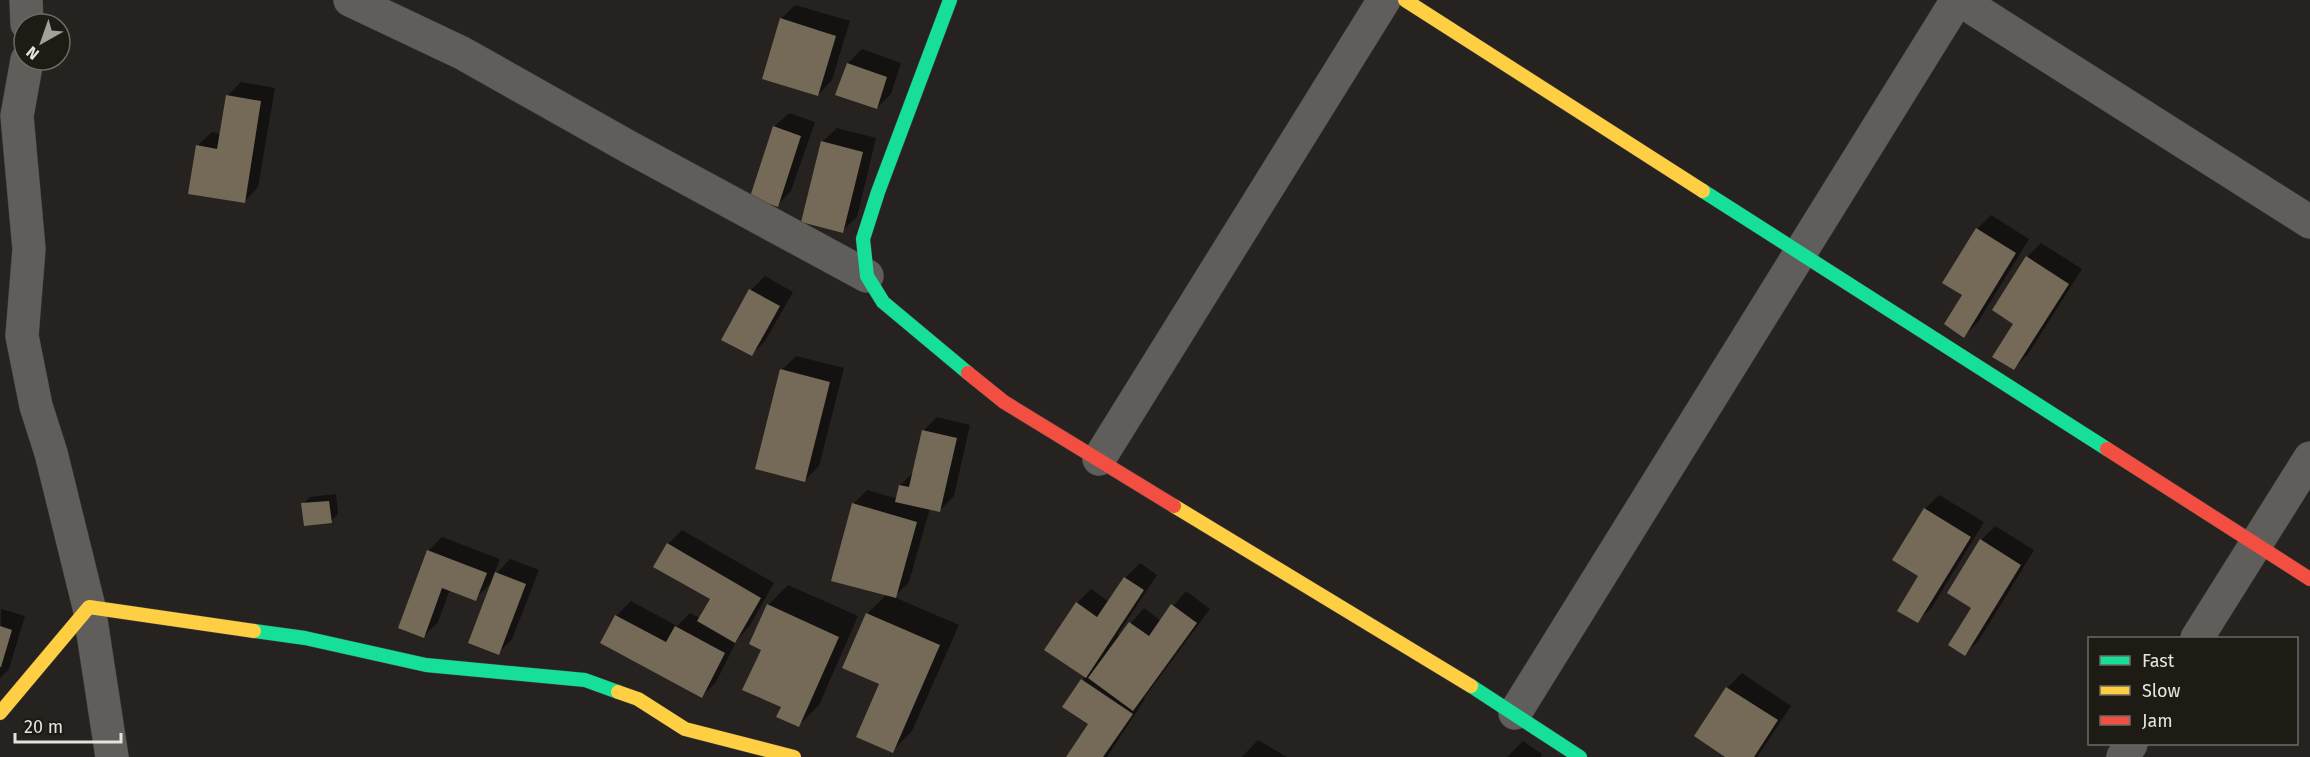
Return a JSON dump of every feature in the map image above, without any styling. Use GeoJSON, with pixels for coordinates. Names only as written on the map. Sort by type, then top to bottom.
{"type":"FeatureCollection","features":[{"type":"Feature","properties":{"kind":"street"},"geometry":{"type":"LineString","coordinates":[[350,0],[462,53],[627,146],[867,276]]}},
{"type":"Feature","properties":{"kind":"street"},"geometry":{"type":"LineString","coordinates":[[950,0],[878,192],[863,239],[867,276],[884,302],[1004,402],[1515,712],[1580,757]]}},
{"type":"Feature","properties":{"kind":"street"},"geometry":{"type":"LineString","coordinates":[[1099,459],[1384,0]]}},
{"type":"Feature","properties":{"kind":"street"},"geometry":{"type":"LineString","coordinates":[[1405,0],[2310,579]]}},
{"type":"Feature","properties":{"kind":"street"},"geometry":{"type":"LineString","coordinates":[[1515,712],[1959,0],[2310,222]]}},
{"type":"Feature","properties":{"kind":"street"},"geometry":{"type":"LineString","coordinates":[[25,72],[16,116],[28,249],[22,336],[36,405],[51,453],[89,606],[111,757]]}},
{"type":"Feature","properties":{"kind":"street"},"geometry":{"type":"LineString","coordinates":[[2198,637],[2310,458]]}},
{"type":"Feature","properties":{"kind":"street"},"geometry":{"type":"LineString","coordinates":[[0,713],[89,606]]}},
{"type":"Feature","properties":{"kind":"street"},"geometry":{"type":"LineString","coordinates":[[89,606],[305,638],[426,665],[585,680],[638,699],[686,729],[794,757]]}},
{"type":"Feature","properties":{"kind":"building"},"geometry":{"type":"Polygon","coordinates":[[[780,18],[836,36],[818,96],[762,79],[780,18]]]}},
{"type":"Feature","properties":{"kind":"building"},"geometry":{"type":"Polygon","coordinates":[[[847,63],[887,77],[877,109],[835,95],[847,63]]]}},
{"type":"Feature","properties":{"kind":"building"},"geometry":{"type":"Polygon","coordinates":[[[226,95],[261,101],[245,203],[188,194],[196,145],[217,149],[226,95]]]}},
{"type":"Feature","properties":{"kind":"building"},"geometry":{"type":"Polygon","coordinates":[[[773,126],[801,136],[778,207],[750,197],[773,126]]]}},
{"type":"Feature","properties":{"kind":"building"},"geometry":{"type":"Polygon","coordinates":[[[821,141],[863,152],[843,233],[801,222],[821,141]]]}},
{"type":"Feature","properties":{"kind":"building"},"geometry":{"type":"Polygon","coordinates":[[[1976,228],[2016,253],[1964,338],[1944,324],[1962,295],[1942,283],[1976,228]]]}},
{"type":"Feature","properties":{"kind":"building"},"geometry":{"type":"Polygon","coordinates":[[[2026,256],[2069,284],[2014,370],[1992,357],[2013,324],[1992,310],[2026,256]]]}},
{"type":"Feature","properties":{"kind":"building"},"geometry":{"type":"Polygon","coordinates":[[[749,289],[780,306],[752,356],[721,340],[749,289]]]}},
{"type":"Feature","properties":{"kind":"building"},"geometry":{"type":"Polygon","coordinates":[[[780,369],[830,382],[805,482],[755,469],[780,369]]]}},
{"type":"Feature","properties":{"kind":"building"},"geometry":{"type":"Polygon","coordinates":[[[922,430],[957,438],[940,512],[895,502],[899,485],[909,487],[922,430]]]}},
{"type":"Feature","properties":{"kind":"building"},"geometry":{"type":"Polygon","coordinates":[[[329,501],[332,523],[304,526],[301,503],[329,501]]]}},
{"type":"Feature","properties":{"kind":"building"},"geometry":{"type":"Polygon","coordinates":[[[852,503],[917,522],[896,598],[831,581],[852,503]]]}},
{"type":"Feature","properties":{"kind":"building"},"geometry":{"type":"Polygon","coordinates":[[[1924,508],[1971,537],[1918,623],[1897,611],[1918,576],[1892,560],[1924,508]]]}},
{"type":"Feature","properties":{"kind":"building"},"geometry":{"type":"Polygon","coordinates":[[[1980,539],[2021,565],[1965,656],[1948,645],[1971,608],[1947,593],[1980,539]]]}},
{"type":"Feature","properties":{"kind":"building"},"geometry":{"type":"Polygon","coordinates":[[[667,543],[761,598],[735,643],[697,621],[710,599],[653,567],[667,543]]]}},
{"type":"Feature","properties":{"kind":"building"},"geometry":{"type":"Polygon","coordinates":[[[427,550],[487,573],[476,601],[442,588],[424,638],[398,628],[427,550]]]}},
{"type":"Feature","properties":{"kind":"building"},"geometry":{"type":"Polygon","coordinates":[[[495,572],[526,584],[499,655],[468,643],[495,572]]]}},
{"type":"Feature","properties":{"kind":"building"},"geometry":{"type":"Polygon","coordinates":[[[1124,577],[1144,590],[1086,678],[1044,650],[1076,602],[1097,617],[1124,577]]]}},
{"type":"Feature","properties":{"kind":"building"},"geometry":{"type":"Polygon","coordinates":[[[767,604],[839,637],[799,727],[776,717],[781,707],[742,690],[761,650],[749,644],[767,604]]]}},
{"type":"Feature","properties":{"kind":"building"},"geometry":{"type":"Polygon","coordinates":[[[1171,604],[1197,623],[1133,711],[1088,678],[1129,622],[1149,636],[1171,604]]]}},
{"type":"Feature","properties":{"kind":"building"},"geometry":{"type":"Polygon","coordinates":[[[866,613],[940,645],[893,753],[856,737],[879,684],[842,668],[866,613]]]}},
{"type":"Feature","properties":{"kind":"building"},"geometry":{"type":"Polygon","coordinates":[[[615,615],[666,642],[675,626],[725,653],[702,698],[600,643],[615,615]]]}},
{"type":"Feature","properties":{"kind":"building"},"geometry":{"type":"Polygon","coordinates":[[[0,626],[12,630],[1,667],[0,667],[0,626]]]}},
{"type":"Feature","properties":{"kind":"building"},"geometry":{"type":"Polygon","coordinates":[[[1081,679],[1133,714],[1103,757],[1066,757],[1088,724],[1062,707],[1081,679]]]}},
{"type":"Feature","properties":{"kind":"building"},"geometry":{"type":"Polygon","coordinates":[[[1726,687],[1778,720],[1754,757],[1725,757],[1694,736],[1726,687]]]}},
{"type":"Feature","properties":{"kind":"traffic: fast"},"geometry":{"type":"LineString","coordinates":[[950,0],[878,192],[863,239],[867,276],[883,302],[968,373]]}},
{"type":"Feature","properties":{"kind":"traffic: fast"},"geometry":{"type":"LineString","coordinates":[[1703,191],[2107,449]]}},
{"type":"Feature","properties":{"kind":"traffic: fast"},"geometry":{"type":"LineString","coordinates":[[254,631],[305,638],[426,665],[585,680],[618,692]]}},
{"type":"Feature","properties":{"kind":"traffic: fast"},"geometry":{"type":"LineString","coordinates":[[1471,686],[1580,757]]}},
{"type":"Feature","properties":{"kind":"traffic: slow"},"geometry":{"type":"LineString","coordinates":[[1405,0],[1703,191]]}},
{"type":"Feature","properties":{"kind":"traffic: slow"},"geometry":{"type":"LineString","coordinates":[[1174,506],[1471,686]]}},
{"type":"Feature","properties":{"kind":"traffic: slow"},"geometry":{"type":"LineString","coordinates":[[0,713],[89,607],[254,631]]}},
{"type":"Feature","properties":{"kind":"traffic: slow"},"geometry":{"type":"LineString","coordinates":[[618,692],[638,699],[685,729],[794,757]]}},
{"type":"Feature","properties":{"kind":"traffic: jam"},"geometry":{"type":"LineString","coordinates":[[968,373],[1004,402],[1174,506]]}},
{"type":"Feature","properties":{"kind":"traffic: jam"},"geometry":{"type":"LineString","coordinates":[[2107,449],[2310,579]]}}]}
